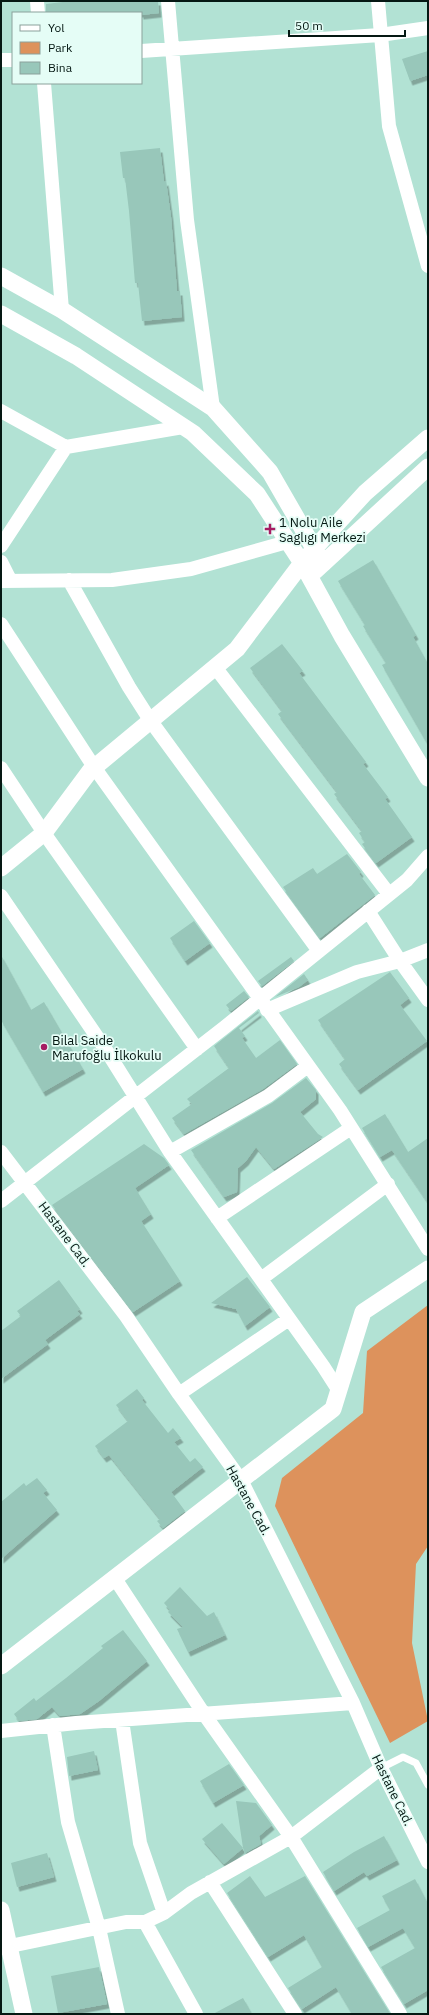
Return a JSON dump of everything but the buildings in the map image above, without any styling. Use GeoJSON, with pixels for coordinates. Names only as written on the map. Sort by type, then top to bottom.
{"type":"FeatureCollection","features":[{"type":"Feature","properties":{"kind":"street"},"geometry":{"type":"LineString","coordinates":[[37,1],[38,12]]}},
{"type":"Feature","properties":{"kind":"street"},"geometry":{"type":"LineString","coordinates":[[168,1],[187,220],[213,408]]}},
{"type":"Feature","properties":{"kind":"street"},"geometry":{"type":"LineString","coordinates":[[378,1],[389,126],[428,266]]}},
{"type":"Feature","properties":{"kind":"street"},"geometry":{"type":"LineString","coordinates":[[142,52],[380,35],[428,28]]}},
{"type":"Feature","properties":{"kind":"street"},"geometry":{"type":"LineString","coordinates":[[1,60],[12,60]]}},
{"type":"Feature","properties":{"kind":"street"},"geometry":{"type":"LineString","coordinates":[[44,84],[62,310]]}},
{"type":"Feature","properties":{"kind":"street"},"geometry":{"type":"LineString","coordinates":[[1,276],[62,310],[213,408],[270,472],[323,564]]}},
{"type":"Feature","properties":{"kind":"street"},"geometry":{"type":"LineString","coordinates":[[1,314],[76,356],[193,433],[257,494],[306,570],[342,636],[428,778]]}},
{"type":"Feature","properties":{"kind":"street"},"geometry":{"type":"LineString","coordinates":[[1,411],[66,447],[183,427]]}},
{"type":"Feature","properties":{"kind":"street"},"geometry":{"type":"LineString","coordinates":[[1,868],[44,833],[94,767],[237,649],[306,570],[314,549],[365,493],[428,438]]}},
{"type":"Feature","properties":{"kind":"street"},"geometry":{"type":"LineString","coordinates":[[1,546],[66,447]]}},
{"type":"Feature","properties":{"kind":"street"},"geometry":{"type":"LineString","coordinates":[[306,570],[323,564],[428,467]]}},
{"type":"Feature","properties":{"kind":"street"},"geometry":{"type":"LineString","coordinates":[[1,562],[5,580],[112,580],[191,570],[287,542]]}},
{"type":"Feature","properties":{"kind":"street"},"geometry":{"type":"LineString","coordinates":[[69,580],[129,687],[150,720],[319,951]]}},
{"type":"Feature","properties":{"kind":"street"},"geometry":{"type":"LineString","coordinates":[[1,624],[94,767],[351,1128],[428,1249]]}},
{"type":"Feature","properties":{"kind":"street"},"geometry":{"type":"LineString","coordinates":[[215,667],[389,894]]}},
{"type":"Feature","properties":{"kind":"street"},"geometry":{"type":"LineString","coordinates":[[1,768],[44,833],[197,1050]]}},
{"type":"Feature","properties":{"kind":"street"},"geometry":{"type":"LineString","coordinates":[[1,1201],[197,1050],[264,1005],[319,951],[407,880],[428,856]]}},
{"type":"Feature","properties":{"kind":"street"},"geometry":{"type":"LineString","coordinates":[[1,896],[108,1052],[170,1152],[339,1391]]}},
{"type":"Feature","properties":{"kind":"street"},"geometry":{"type":"LineString","coordinates":[[368,911],[400,961],[428,1000]]}},
{"type":"Feature","properties":{"kind":"street"},"geometry":{"type":"LineString","coordinates":[[264,1005],[357,972],[400,961],[428,950]]}},
{"type":"Feature","properties":{"kind":"street"},"geometry":{"type":"LineString","coordinates":[[170,1152],[268,1096],[308,1066]]}},
{"type":"Feature","properties":{"kind":"street"},"geometry":{"type":"LineString","coordinates":[[217,1218],[351,1128]]}},
{"type":"Feature","properties":{"kind":"street","name":"Hastane Cad."},"geometry":{"type":"LineString","coordinates":[[1,1152],[126,1316],[179,1394],[241,1480],[353,1703],[381,1768],[428,1862]]}},
{"type":"Feature","properties":{"kind":"street"},"geometry":{"type":"LineString","coordinates":[[261,1279],[388,1184]]}},
{"type":"Feature","properties":{"kind":"street"},"geometry":{"type":"LineString","coordinates":[[1,1666],[114,1577],[333,1409],[363,1312],[428,1269]]}},
{"type":"Feature","properties":{"kind":"street"},"geometry":{"type":"LineString","coordinates":[[179,1394],[289,1319]]}},
{"type":"Feature","properties":{"kind":"street"},"geometry":{"type":"LineString","coordinates":[[114,1577],[204,1714],[291,1837],[400,2014]]}},
{"type":"Feature","properties":{"kind":"street"},"geometry":{"type":"LineString","coordinates":[[1,1731],[122,1720],[353,1703]]}},
{"type":"Feature","properties":{"kind":"street"},"geometry":{"type":"LineString","coordinates":[[122,1720],[140,1842],[164,1913]]}},
{"type":"Feature","properties":{"kind":"street"},"geometry":{"type":"LineString","coordinates":[[53,1726],[68,1822],[99,1928],[118,2014]]}},
{"type":"Feature","properties":{"kind":"street"},"geometry":{"type":"LineString","coordinates":[[5,1947],[126,1922],[145,1922],[164,1913],[210,1882],[291,1837],[381,1768]]}},
{"type":"Feature","properties":{"kind":"street"},"geometry":{"type":"LineString","coordinates":[[210,1882],[295,2014]]}},
{"type":"Feature","properties":{"kind":"street"},"geometry":{"type":"LineString","coordinates":[[1,1910],[5,1947],[24,2014]]}},
{"type":"Feature","properties":{"kind":"street"},"geometry":{"type":"LineString","coordinates":[[145,1922],[196,2014]]}},
{"type":"Feature","properties":{"kind":"lane"},"geometry":{"type":"LineString","coordinates":[[381,1768],[403,1757],[416,1763],[428,1785]]}},
{"type":"Feature","properties":{"kind":"green space"},"geometry":{"type":"Polygon","coordinates":[[[428,1305],[428,1546],[416,1564],[412,1643],[428,1721],[390,1743],[275,1506],[282,1478],[363,1413],[367,1351],[428,1305]]]}},
{"type":"Feature","properties":{"kind":"place","name":"1 Nolu Aile Saglıgı Merkezi"},"geometry":{"type":"Point","coordinates":[270,529]}},
{"type":"Feature","properties":{"kind":"place","name":"Bilal Saide Marufoğlu İlkokulu"},"geometry":{"type":"Point","coordinates":[44,1047]}}]}
